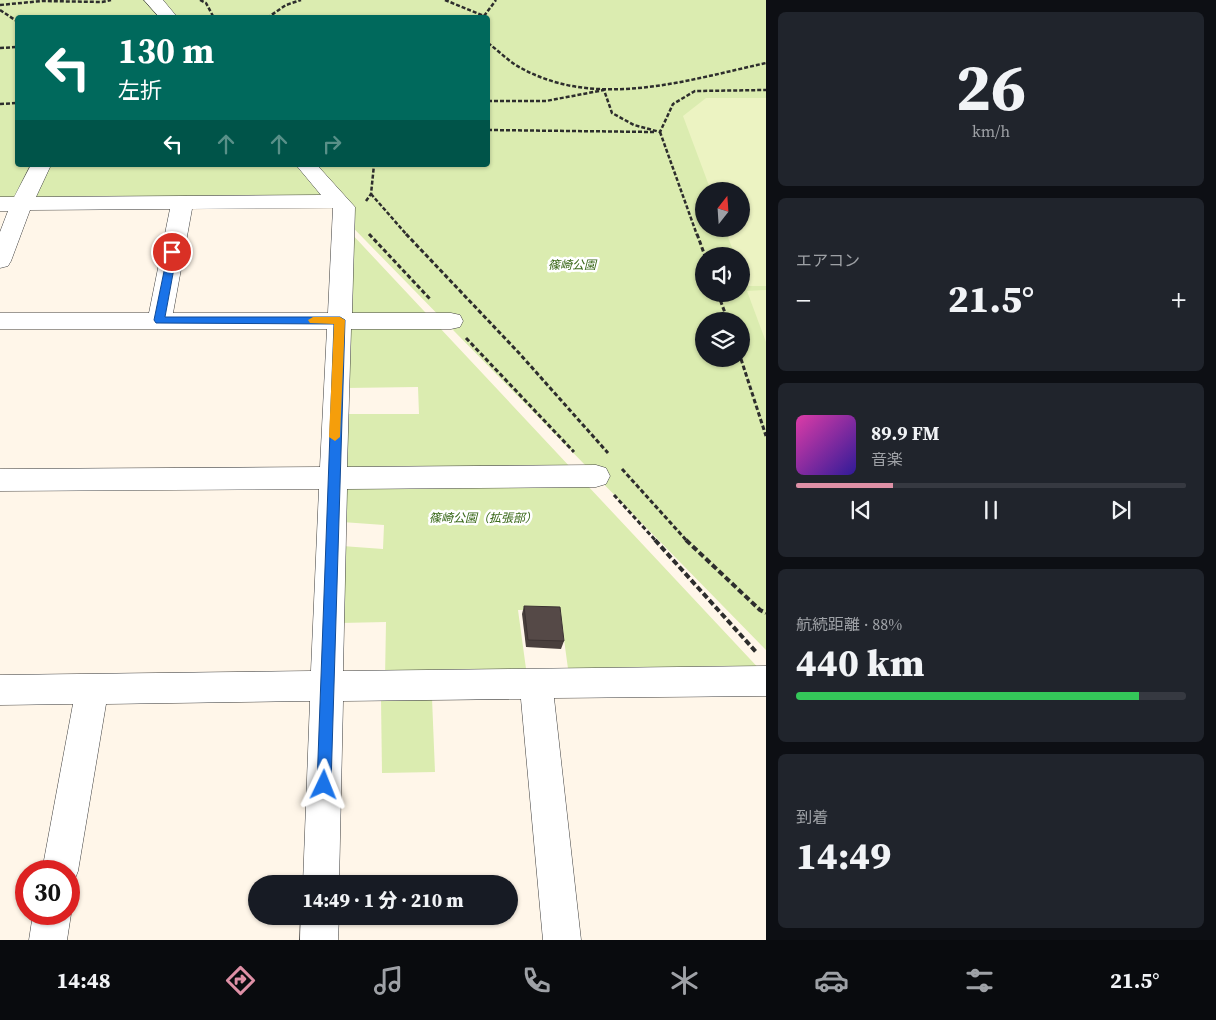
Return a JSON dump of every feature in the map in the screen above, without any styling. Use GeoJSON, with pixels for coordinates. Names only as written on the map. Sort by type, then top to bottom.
{"type":"FeatureCollection","features":[{"type":"Feature","properties":{"kind":"street"},"geometry":{"type":"LineString","coordinates":[[153,0],[167,15]]}},
{"type":"Feature","properties":{"kind":"street"},"geometry":{"type":"LineString","coordinates":[[0,261],[11,204],[39,167]]}},
{"type":"Feature","properties":{"kind":"street"},"geometry":{"type":"LineString","coordinates":[[308,167],[346,208],[333,478],[321,875]]}},
{"type":"Feature","properties":{"kind":"street"},"geometry":{"type":"LineString","coordinates":[[11,204],[182,202],[346,208]]}},
{"type":"Feature","properties":{"kind":"street"},"geometry":{"type":"LineString","coordinates":[[160,320],[182,202]]}},
{"type":"Feature","properties":{"kind":"street"},"geometry":{"type":"LineString","coordinates":[[0,322],[160,320],[451,322]]}},
{"type":"Feature","properties":{"kind":"street"},"geometry":{"type":"LineString","coordinates":[[0,480],[333,478],[609,466]]}},
{"type":"Feature","properties":{"kind":"street"},"geometry":{"type":"LineString","coordinates":[[0,690],[536,684],[763,668]]}},
{"type":"Feature","properties":{"kind":"street"},"geometry":{"type":"LineString","coordinates":[[536,684],[562,940]]}},
{"type":"Feature","properties":{"kind":"street"},"geometry":{"type":"LineString","coordinates":[[62,860],[92,690]]}},
{"type":"Feature","properties":{"kind":"street"},"geometry":{"type":"LineString","coordinates":[[48,940],[50,925]]}},
{"type":"Feature","properties":{"kind":"street"},"geometry":{"type":"LineString","coordinates":[[319,940],[320,925]]}},
{"type":"Feature","properties":{"kind":"path"},"geometry":{"type":"LineString","coordinates":[[0,5],[42,1],[102,2],[111,0]]}},
{"type":"Feature","properties":{"kind":"path"},"geometry":{"type":"LineString","coordinates":[[200,0],[206,4],[212,15]]}},
{"type":"Feature","properties":{"kind":"path"},"geometry":{"type":"LineString","coordinates":[[271,15],[286,5],[301,0]]}},
{"type":"Feature","properties":{"kind":"path"},"geometry":{"type":"LineString","coordinates":[[445,0],[482,15]]}},
{"type":"Feature","properties":{"kind":"path"},"geometry":{"type":"LineString","coordinates":[[485,15],[496,0]]}},
{"type":"Feature","properties":{"kind":"path"},"geometry":{"type":"LineString","coordinates":[[0,10],[15,20]]}},
{"type":"Feature","properties":{"kind":"path"},"geometry":{"type":"LineString","coordinates":[[490,45],[520,68],[552,82],[604,90]]}},
{"type":"Feature","properties":{"kind":"path"},"geometry":{"type":"LineString","coordinates":[[0,48],[15,47]]}},
{"type":"Feature","properties":{"kind":"path"},"geometry":{"type":"LineString","coordinates":[[490,101],[568,100],[604,90],[662,85],[766,63]]}},
{"type":"Feature","properties":{"kind":"path"},"geometry":{"type":"LineString","coordinates":[[604,90],[612,113],[634,125],[660,132]]}},
{"type":"Feature","properties":{"kind":"path"},"geometry":{"type":"LineString","coordinates":[[702,247],[660,132],[673,104],[695,91],[766,90]]}},
{"type":"Feature","properties":{"kind":"path"},"geometry":{"type":"LineString","coordinates":[[0,104],[15,103]]}},
{"type":"Feature","properties":{"kind":"path"},"geometry":{"type":"LineString","coordinates":[[490,130],[660,132]]}},
{"type":"Feature","properties":{"kind":"path"},"geometry":{"type":"LineString","coordinates":[[374,167],[371,194],[424,254],[519,353],[609,466],[763,668]]}},
{"type":"Feature","properties":{"kind":"path"},"geometry":{"type":"LineString","coordinates":[[371,194],[346,208],[451,322],[609,466],[690,546],[760,610],[766,612]]}},
{"type":"Feature","properties":{"kind":"path"},"geometry":{"type":"LineString","coordinates":[[744,367],[766,436]]}},
{"type":"Feature","properties":{"kind":"green space","name":"篠崎公園"},"geometry":{"type":"Polygon","coordinates":[[[0,0],[766,0],[766,650],[323,197],[0,199],[0,0]]]}},
{"type":"Feature","properties":{"kind":"green space"},"geometry":{"type":"Polygon","coordinates":[[[706,98],[766,98],[766,286],[750,286],[750,247],[732,247],[728,238],[750,238],[750,182],[708,182],[683,116],[706,98]]]}},
{"type":"Feature","properties":{"kind":"green space","name":"篠崎公園（拡張部）"},"geometry":{"type":"Polygon","coordinates":[[[349,231],[765,675],[569,676],[560,610],[518,610],[527,676],[385,678],[386,622],[340,623],[342,546],[383,549],[384,525],[342,522],[345,414],[419,414],[418,387],[345,388],[349,231]]]}},
{"type":"Feature","properties":{"kind":"green space"},"geometry":{"type":"Polygon","coordinates":[[[766,290],[766,342],[750,299],[750,291],[766,290]]]}},
{"type":"Feature","properties":{"kind":"green space"},"geometry":{"type":"Polygon","coordinates":[[[432,698],[435,772],[382,773],[381,699],[432,698]]]}},
{"type":"Feature","properties":{"kind":"building"},"geometry":{"type":"Polygon","coordinates":[[[524,606],[560,607],[564,641],[528,640],[524,606]]]}},
{"type":"Feature","properties":{"kind":"slow traffic"},"geometry":{"type":"LineString","coordinates":[[313,320],[340,320],[335,437]]}},
{"type":"Feature","properties":{"kind":"route"},"geometry":{"type":"LineString","coordinates":[[172,252],[160,320],[340,320],[333,478],[324,785]]}}]}
